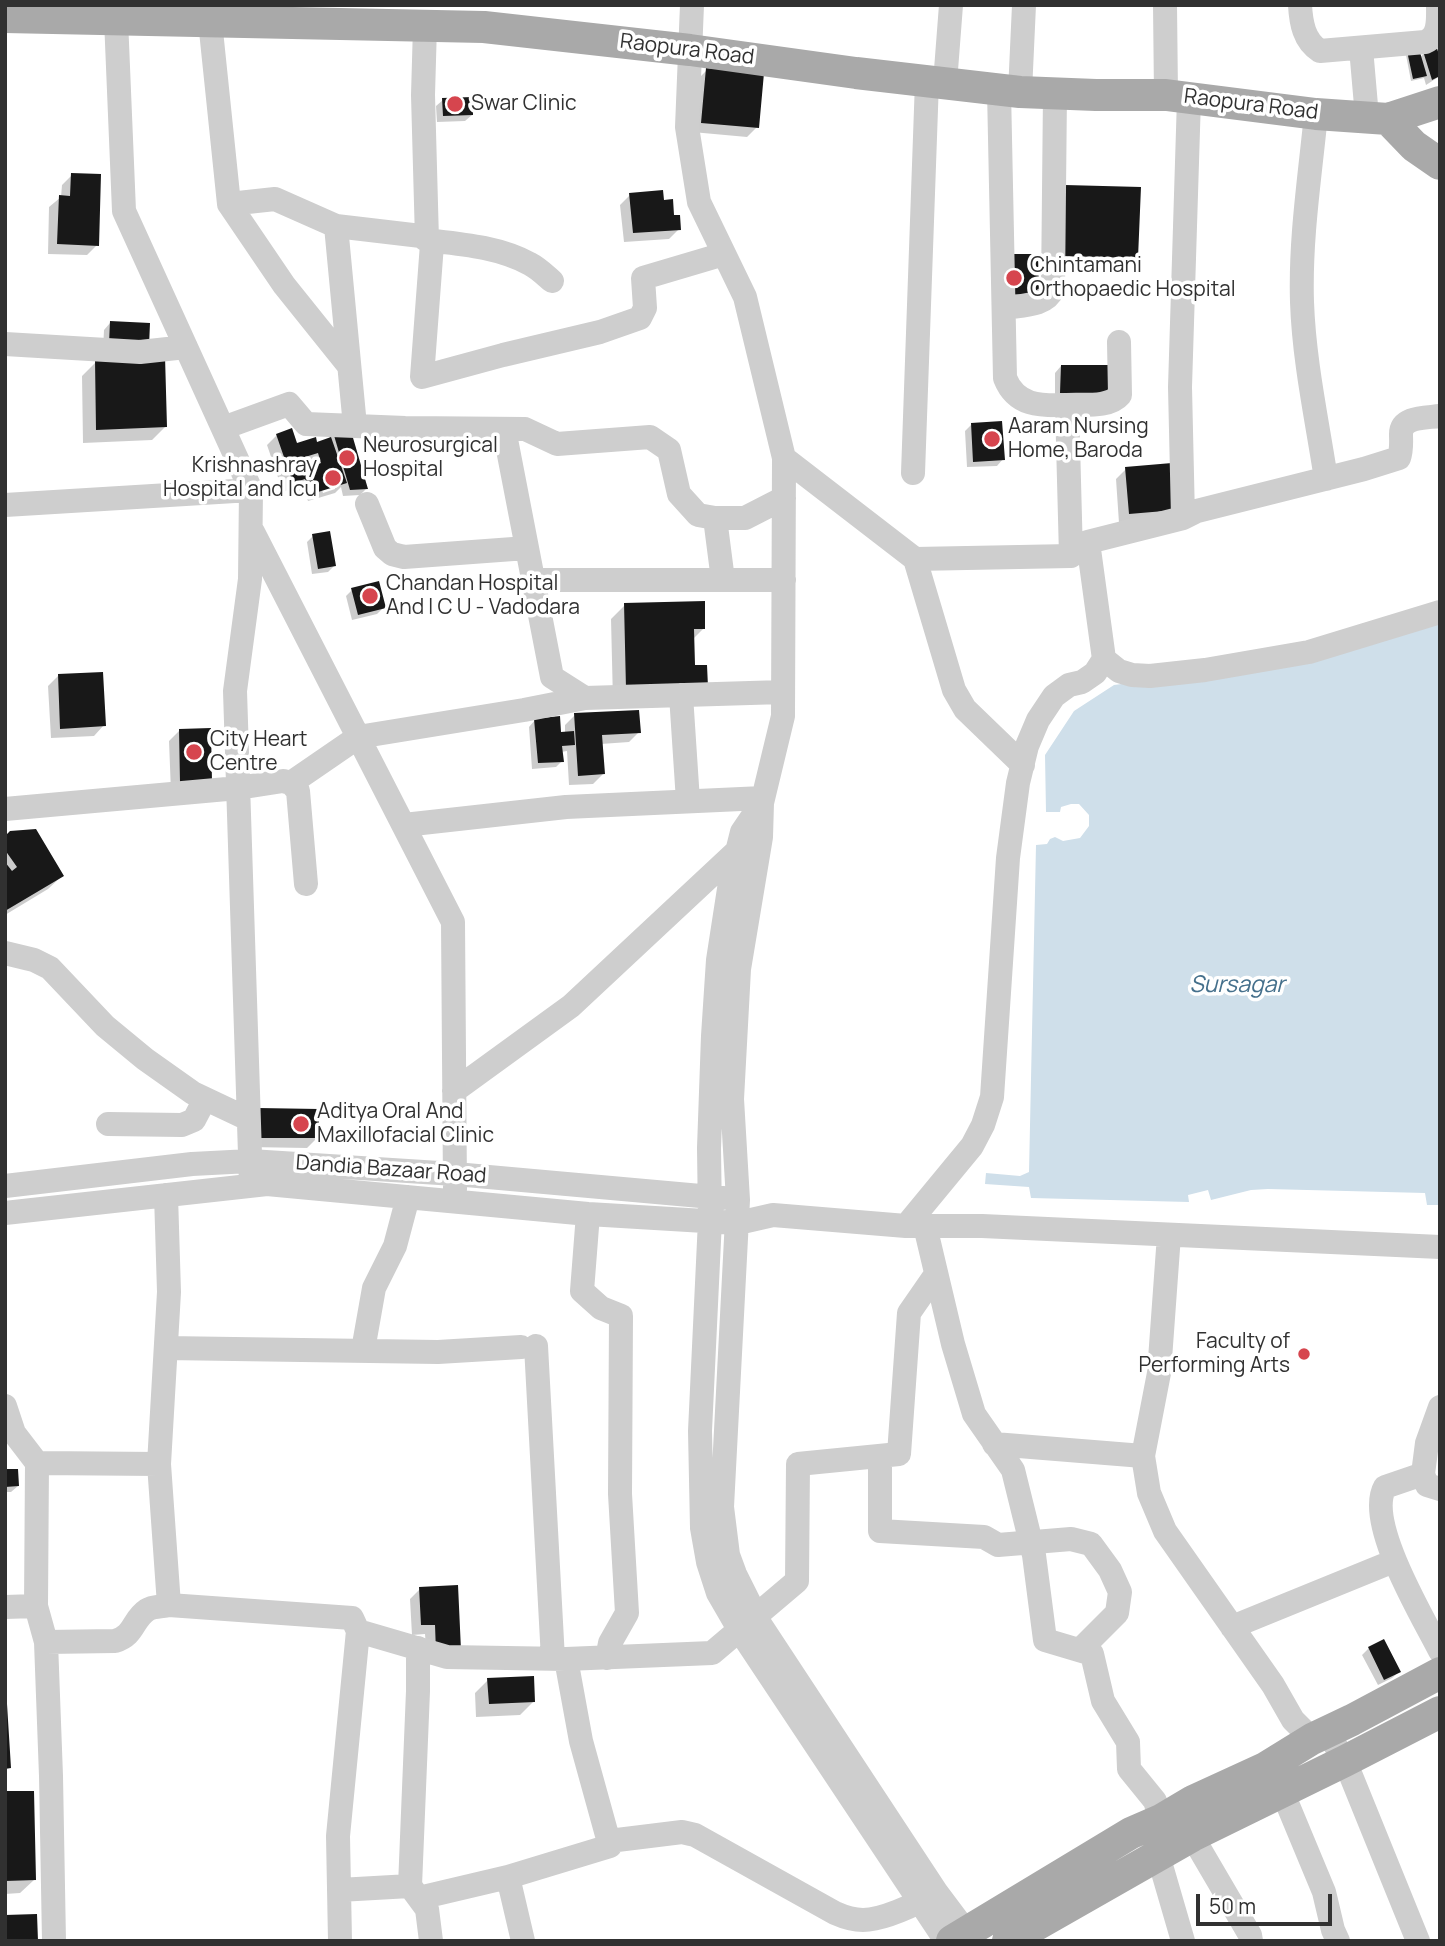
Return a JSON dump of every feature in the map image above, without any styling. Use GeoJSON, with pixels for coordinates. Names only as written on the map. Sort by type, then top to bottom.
{"type":"FeatureCollection","features":[{"type":"Feature","properties":{"kind":"main road","name":"Raopura Road"},"geometry":{"type":"LineString","coordinates":[[5,17],[81,12],[116,19],[227,16],[434,19],[1009,91],[1177,97],[1316,114],[1377,118]]}},
{"type":"Feature","properties":{"kind":"main road"},"geometry":{"type":"LineString","coordinates":[[1377,118],[1440,102]]}},
{"type":"Feature","properties":{"kind":"main road"},"geometry":{"type":"LineString","coordinates":[[1377,118],[1440,164]]}},
{"type":"Feature","properties":{"kind":"main road"},"geometry":{"type":"LineString","coordinates":[[1008,1941],[1158,1855],[1265,1768],[1440,1673]]}},
{"type":"Feature","properties":{"kind":"main road"},"geometry":{"type":"LineString","coordinates":[[960,1938],[1131,1833],[1152,1824],[1197,1822],[1282,1791],[1440,1712]]}},
{"type":"Feature","properties":{"kind":"main road"},"geometry":{"type":"LineString","coordinates":[[1152,1824],[1158,1855]]}},
{"type":"Feature","properties":{"kind":"street"},"geometry":{"type":"LineString","coordinates":[[692,5],[687,127],[699,202],[745,297],[784,458],[783,716],[762,801],[742,832],[747,853],[732,1099],[738,1211],[722,1507],[728,1555],[748,1624]]}},
{"type":"Feature","properties":{"kind":"street"},"geometry":{"type":"LineString","coordinates":[[913,473],[936,82],[951,5]]}},
{"type":"Feature","properties":{"kind":"street"},"geometry":{"type":"LineString","coordinates":[[1024,5],[1009,91],[1004,308],[1005,378],[1009,389],[1024,401],[1052,405],[1115,401],[1120,395],[1119,342]]}},
{"type":"Feature","properties":{"kind":"street"},"geometry":{"type":"LineString","coordinates":[[1165,5],[1177,97],[1182,518]]}},
{"type":"Feature","properties":{"kind":"street"},"geometry":{"type":"LineString","coordinates":[[1300,5],[1302,28],[1312,46],[1320,51],[1432,40],[1438,22],[1438,5]]}},
{"type":"Feature","properties":{"kind":"street"},"geometry":{"type":"LineString","coordinates":[[227,16],[229,204],[284,285],[349,366]]}},
{"type":"Feature","properties":{"kind":"street"},"geometry":{"type":"LineString","coordinates":[[116,19],[124,211],[251,490],[250,579],[234,691],[251,1185]]}},
{"type":"Feature","properties":{"kind":"street"},"geometry":{"type":"LineString","coordinates":[[427,240],[423,95],[434,19]]}},
{"type":"Feature","properties":{"kind":"street"},"geometry":{"type":"LineString","coordinates":[[1361,48],[1377,118]]}},
{"type":"Feature","properties":{"kind":"street"},"geometry":{"type":"LineString","coordinates":[[1004,308],[1044,302],[1053,289],[1055,93]]}},
{"type":"Feature","properties":{"kind":"street"},"geometry":{"type":"LineString","coordinates":[[1316,114],[1302,259],[1302,304],[1326,479]]}},
{"type":"Feature","properties":{"kind":"street"},"geometry":{"type":"LineString","coordinates":[[229,204],[275,200],[336,226],[421,236],[432,244],[422,377],[600,332],[639,318],[645,308],[643,278],[724,254]]}},
{"type":"Feature","properties":{"kind":"street"},"geometry":{"type":"LineString","coordinates":[[336,226],[355,426]]}},
{"type":"Feature","properties":{"kind":"street"},"geometry":{"type":"LineString","coordinates":[[427,240],[481,247],[507,254],[531,264],[552,281]]}},
{"type":"Feature","properties":{"kind":"street"},"geometry":{"type":"LineString","coordinates":[[6,348],[140,352],[186,347]]}},
{"type":"Feature","properties":{"kind":"street"},"geometry":{"type":"LineString","coordinates":[[223,428],[289,404],[306,425],[525,429],[556,444],[650,437],[669,450],[679,494],[698,515],[715,518],[745,517],[784,498]]}},
{"type":"Feature","properties":{"kind":"street"},"geometry":{"type":"LineString","coordinates":[[1067,405],[1079,550],[1104,659],[1119,671],[1150,676],[1205,670],[1309,652],[1440,612]]}},
{"type":"Feature","properties":{"kind":"street"},"geometry":{"type":"LineString","coordinates":[[915,559],[1079,550],[1197,511],[1399,458],[1402,451],[1402,426],[1406,422],[1440,416]]}},
{"type":"Feature","properties":{"kind":"street"},"geometry":{"type":"LineString","coordinates":[[504,429],[552,677],[585,698]]}},
{"type":"Feature","properties":{"kind":"street"},"geometry":{"type":"LineString","coordinates":[[784,458],[915,559],[954,690],[965,709],[1023,765]]}},
{"type":"Feature","properties":{"kind":"street"},"geometry":{"type":"LineString","coordinates":[[5,505],[251,490]]}},
{"type":"Feature","properties":{"kind":"street"},"geometry":{"type":"LineString","coordinates":[[367,504],[385,548],[392,554],[404,557],[527,548]]}},
{"type":"Feature","properties":{"kind":"street"},"geometry":{"type":"LineString","coordinates":[[715,518],[723,580]]}},
{"type":"Feature","properties":{"kind":"street"},"geometry":{"type":"LineString","coordinates":[[251,528],[453,922],[455,1202]]}},
{"type":"Feature","properties":{"kind":"street"},"geometry":{"type":"LineString","coordinates":[[533,580],[784,580]]}},
{"type":"Feature","properties":{"kind":"street"},"geometry":{"type":"LineString","coordinates":[[1104,659],[1095,673],[1082,682],[1069,685],[1054,696],[1031,735],[1023,765],[1008,858],[992,1097],[983,1125],[972,1146],[915,1226],[936,1274],[974,1414],[1013,1471],[1031,1544],[1045,1640],[1092,1654],[1103,1701],[1128,1742],[1129,1769],[1155,1801],[1152,1824]]}},
{"type":"Feature","properties":{"kind":"street"},"geometry":{"type":"LineString","coordinates":[[291,783],[358,737],[585,698],[783,692]]}},
{"type":"Feature","properties":{"kind":"street"},"geometry":{"type":"LineString","coordinates":[[681,695],[688,801]]}},
{"type":"Feature","properties":{"kind":"street"},"geometry":{"type":"LineString","coordinates":[[5,809],[238,788],[283,781],[291,783],[298,791],[306,884]]}},
{"type":"Feature","properties":{"kind":"street"},"geometry":{"type":"LineString","coordinates":[[404,825],[566,807],[688,801],[762,801]]}},
{"type":"Feature","properties":{"kind":"street"},"geometry":{"type":"LineString","coordinates":[[454,1091],[571,1006],[747,853]]}},
{"type":"Feature","properties":{"kind":"street"},"geometry":{"type":"LineString","coordinates":[[747,853],[731,876],[718,960],[712,1048],[710,1220],[699,1431],[702,1528],[708,1562],[718,1593],[748,1624],[928,1897],[960,1938]]}},
{"type":"Feature","properties":{"kind":"street"},"geometry":{"type":"LineString","coordinates":[[5,953],[34,960],[50,968],[105,1026],[155,1066],[193,1093],[248,1119]]}},
{"type":"Feature","properties":{"kind":"street"},"geometry":{"type":"LineString","coordinates":[[108,1124],[182,1125],[194,1120],[205,1099]]}},
{"type":"Feature","properties":{"kind":"street","name":"Dandia Bazaar Road"},"geometry":{"type":"LineString","coordinates":[[5,1186],[192,1164],[250,1161],[455,1174],[709,1196],[738,1211],[915,1226],[982,1226],[1440,1247]]}},
{"type":"Feature","properties":{"kind":"street","name":"Dandia Bazaar Road"},"geometry":{"type":"LineString","coordinates":[[5,1213],[267,1184],[588,1214],[710,1220],[738,1211]]}},
{"type":"Feature","properties":{"kind":"street"},"geometry":{"type":"LineString","coordinates":[[166,1195],[169,1292],[159,1464],[169,1605]]}},
{"type":"Feature","properties":{"kind":"street"},"geometry":{"type":"LineString","coordinates":[[363,1350],[374,1288],[395,1245],[408,1197]]}},
{"type":"Feature","properties":{"kind":"street"},"geometry":{"type":"LineString","coordinates":[[588,1214],[582,1291],[601,1308],[621,1316],[620,1494],[626,1613],[610,1643],[607,1658]]}},
{"type":"Feature","properties":{"kind":"street"},"geometry":{"type":"LineString","coordinates":[[1169,1235],[1159,1373],[1143,1456],[1149,1493],[1165,1531],[1273,1685],[1293,1720],[1320,1736],[1345,1761],[1418,1941]]}},
{"type":"Feature","properties":{"kind":"street"},"geometry":{"type":"LineString","coordinates":[[358,1631],[447,1657],[559,1659],[712,1653],[797,1581],[798,1464],[900,1454],[909,1313],[936,1274]]}},
{"type":"Feature","properties":{"kind":"street"},"geometry":{"type":"LineString","coordinates":[[166,1348],[438,1352],[528,1346],[559,1659],[610,1846],[508,1877],[414,1892],[339,1890]]}},
{"type":"Feature","properties":{"kind":"street"},"geometry":{"type":"LineString","coordinates":[[5,1406],[10,1434],[37,1464],[36,1606],[46,1642],[54,1941]]}},
{"type":"Feature","properties":{"kind":"street"},"geometry":{"type":"LineString","coordinates":[[1440,1406],[1427,1443],[1431,1482],[1385,1487],[1381,1495],[1383,1523],[1394,1561],[1440,1651]]}},
{"type":"Feature","properties":{"kind":"street"},"geometry":{"type":"LineString","coordinates":[[994,1444],[1143,1456]]}},
{"type":"Feature","properties":{"kind":"street"},"geometry":{"type":"LineString","coordinates":[[880,1457],[880,1531],[984,1537],[998,1545],[1071,1539],[1091,1544],[1110,1570],[1120,1592],[1117,1613],[1080,1650]]}},
{"type":"Feature","properties":{"kind":"street"},"geometry":{"type":"LineString","coordinates":[[37,1464],[159,1464]]}},
{"type":"Feature","properties":{"kind":"street"},"geometry":{"type":"LineString","coordinates":[[1231,1626],[1394,1561]]}},
{"type":"Feature","properties":{"kind":"street"},"geometry":{"type":"LineString","coordinates":[[46,1642],[115,1642],[125,1639],[140,1616],[149,1608],[169,1605],[352,1618],[358,1631],[338,1836],[340,1941]]}},
{"type":"Feature","properties":{"kind":"street"},"geometry":{"type":"LineString","coordinates":[[5,1607],[36,1606]]}},
{"type":"Feature","properties":{"kind":"street"},"geometry":{"type":"LineString","coordinates":[[418,1648],[414,1892],[427,1909],[431,1941]]}},
{"type":"Feature","properties":{"kind":"street"},"geometry":{"type":"LineString","coordinates":[[1282,1791],[1324,1892],[1338,1941]]}},
{"type":"Feature","properties":{"kind":"street"},"geometry":{"type":"LineString","coordinates":[[1197,1822],[1251,1941]]}},
{"type":"Feature","properties":{"kind":"street"},"geometry":{"type":"LineString","coordinates":[[609,1841],[682,1832],[695,1835],[848,1918],[864,1920],[878,1917],[928,1897]]}},
{"type":"Feature","properties":{"kind":"street"},"geometry":{"type":"LineString","coordinates":[[1158,1855],[1184,1941]]}},
{"type":"Feature","properties":{"kind":"street"},"geometry":{"type":"LineString","coordinates":[[508,1877],[523,1941]]}},
{"type":"Feature","properties":{"kind":"water","name":"Sursagar"},"geometry":{"type":"Polygon","coordinates":[[[1440,616],[1440,1205],[1427,1205],[1425,1193],[1268,1189],[1251,1190],[1211,1200],[1208,1190],[1188,1195],[1189,1202],[1031,1198],[1029,1187],[985,1184],[986,1173],[1020,1176],[1029,1172],[1036,845],[1047,844],[1055,837],[1063,841],[1080,838],[1089,826],[1089,815],[1079,804],[1061,807],[1060,812],[1046,812],[1045,755],[1074,711],[1114,685],[1183,676],[1440,616]]]}},
{"type":"Feature","properties":{"kind":"building"},"geometry":{"type":"Polygon","coordinates":[[[1437,48],[1440,76],[1432,80],[1423,51],[1437,48]]]}},
{"type":"Feature","properties":{"kind":"building"},"geometry":{"type":"Polygon","coordinates":[[[1419,49],[1427,76],[1413,79],[1407,51],[1419,49]]]}},
{"type":"Feature","properties":{"kind":"building"},"geometry":{"type":"Polygon","coordinates":[[[706,68],[764,73],[759,128],[701,123],[706,68]]]}},
{"type":"Feature","properties":{"kind":"building"},"geometry":{"type":"Polygon","coordinates":[[[473,97],[473,115],[443,116],[442,98],[473,97]]]}},
{"type":"Feature","properties":{"kind":"building"},"geometry":{"type":"Polygon","coordinates":[[[71,173],[101,174],[99,246],[57,244],[59,195],[70,196],[71,173]]]}},
{"type":"Feature","properties":{"kind":"building"},"geometry":{"type":"Polygon","coordinates":[[[1065,185],[1141,187],[1138,258],[1063,256],[1065,185]]]}},
{"type":"Feature","properties":{"kind":"building"},"geometry":{"type":"Polygon","coordinates":[[[663,190],[664,200],[673,199],[674,215],[680,215],[681,230],[633,233],[629,193],[663,190]]]}},
{"type":"Feature","properties":{"kind":"building"},"geometry":{"type":"Polygon","coordinates":[[[1009,254],[1038,254],[1039,297],[1009,297],[1009,254]]]}},
{"type":"Feature","properties":{"kind":"building"},"geometry":{"type":"Polygon","coordinates":[[[110,321],[150,323],[149,346],[109,344],[110,321]]]}},
{"type":"Feature","properties":{"kind":"building"},"geometry":{"type":"Polygon","coordinates":[[[165,356],[167,427],[96,430],[95,360],[165,356]]]}},
{"type":"Feature","properties":{"kind":"building"},"geometry":{"type":"Polygon","coordinates":[[[1061,365],[1111,365],[1111,394],[1060,393],[1061,365]]]}},
{"type":"Feature","properties":{"kind":"building"},"geometry":{"type":"Polygon","coordinates":[[[1002,421],[1005,460],[973,462],[971,423],[1002,421]]]}},
{"type":"Feature","properties":{"kind":"building"},"geometry":{"type":"Polygon","coordinates":[[[292,428],[297,443],[316,437],[317,442],[331,437],[347,483],[318,492],[314,480],[307,483],[305,479],[293,483],[276,434],[292,428]],[[318,453],[305,457],[309,468],[321,463],[318,453]]]}},
{"type":"Feature","properties":{"kind":"building"},"geometry":{"type":"Polygon","coordinates":[[[351,431],[368,489],[350,490],[333,432],[351,431]]]}},
{"type":"Feature","properties":{"kind":"building"},"geometry":{"type":"Polygon","coordinates":[[[1172,463],[1176,510],[1129,514],[1125,467],[1172,463]]]}},
{"type":"Feature","properties":{"kind":"building"},"geometry":{"type":"Polygon","coordinates":[[[330,531],[336,566],[318,569],[312,534],[330,531]]]}},
{"type":"Feature","properties":{"kind":"building"},"geometry":{"type":"Polygon","coordinates":[[[379,581],[386,608],[358,615],[351,588],[379,581]]]}},
{"type":"Feature","properties":{"kind":"building"},"geometry":{"type":"Polygon","coordinates":[[[705,601],[705,629],[694,629],[695,665],[707,665],[708,687],[626,689],[624,603],[705,601]]]}},
{"type":"Feature","properties":{"kind":"building"},"geometry":{"type":"Polygon","coordinates":[[[103,672],[106,726],[60,729],[58,674],[103,672]]]}},
{"type":"Feature","properties":{"kind":"building"},"geometry":{"type":"Polygon","coordinates":[[[639,710],[641,733],[602,735],[605,774],[578,776],[574,713],[639,710]]]}},
{"type":"Feature","properties":{"kind":"building"},"geometry":{"type":"Polygon","coordinates":[[[560,716],[561,732],[574,731],[575,745],[562,746],[564,762],[538,763],[534,719],[560,716]]]}},
{"type":"Feature","properties":{"kind":"building"},"geometry":{"type":"Polygon","coordinates":[[[211,728],[212,782],[180,783],[179,729],[211,728]]]}},
{"type":"Feature","properties":{"kind":"building"},"geometry":{"type":"Polygon","coordinates":[[[36,829],[64,876],[5,911],[5,862],[12,871],[17,867],[5,850],[5,836],[10,831],[36,829]]]}},
{"type":"Feature","properties":{"kind":"building"},"geometry":{"type":"Polygon","coordinates":[[[258,1108],[319,1109],[319,1138],[257,1138],[258,1108]]]}},
{"type":"Feature","properties":{"kind":"building"},"geometry":{"type":"Polygon","coordinates":[[[5,1469],[18,1469],[19,1486],[5,1487],[5,1469]]]}},
{"type":"Feature","properties":{"kind":"building"},"geometry":{"type":"Polygon","coordinates":[[[458,1585],[461,1650],[436,1652],[435,1625],[421,1625],[419,1587],[458,1585]]]}},
{"type":"Feature","properties":{"kind":"building"},"geometry":{"type":"Polygon","coordinates":[[[1384,1639],[1401,1672],[1384,1680],[1368,1647],[1384,1639]]]}},
{"type":"Feature","properties":{"kind":"building"},"geometry":{"type":"Polygon","coordinates":[[[534,1676],[535,1702],[489,1704],[487,1678],[534,1676]]]}},
{"type":"Feature","properties":{"kind":"building"},"geometry":{"type":"Polygon","coordinates":[[[5,1704],[11,1768],[5,1769],[5,1704]]]}},
{"type":"Feature","properties":{"kind":"building"},"geometry":{"type":"Polygon","coordinates":[[[5,1791],[34,1791],[36,1880],[5,1881],[5,1791]]]}},
{"type":"Feature","properties":{"kind":"building"},"geometry":{"type":"Polygon","coordinates":[[[37,1914],[38,1941],[5,1941],[5,1915],[37,1914]]]}},
{"type":"Feature","properties":{"kind":"place","name":"Swar Clinic"},"geometry":{"type":"Point","coordinates":[455,104]}},
{"type":"Feature","properties":{"kind":"place","name":"Chintamani Orthopaedic Hospital"},"geometry":{"type":"Point","coordinates":[1014,278]}},
{"type":"Feature","properties":{"kind":"place","name":"Aaram Nursing Home, Baroda"},"geometry":{"type":"Point","coordinates":[992,439]}},
{"type":"Feature","properties":{"kind":"place","name":"Neurosurgical Hospital"},"geometry":{"type":"Point","coordinates":[347,458]}},
{"type":"Feature","properties":{"kind":"place","name":"Krishnashray Hospital and Icu"},"geometry":{"type":"Point","coordinates":[333,478]}},
{"type":"Feature","properties":{"kind":"place","name":"Chandan Hospital And I C U - Vadodara"},"geometry":{"type":"Point","coordinates":[370,596]}},
{"type":"Feature","properties":{"kind":"place","name":"City Heart Centre"},"geometry":{"type":"Point","coordinates":[194,752]}},
{"type":"Feature","properties":{"kind":"place","name":"Aditya Oral And Maxillofacial Clinic"},"geometry":{"type":"Point","coordinates":[301,1124]}},
{"type":"Feature","properties":{"kind":"place","name":"Faculty of Performing Arts"},"geometry":{"type":"Point","coordinates":[1304,1354]}}]}
